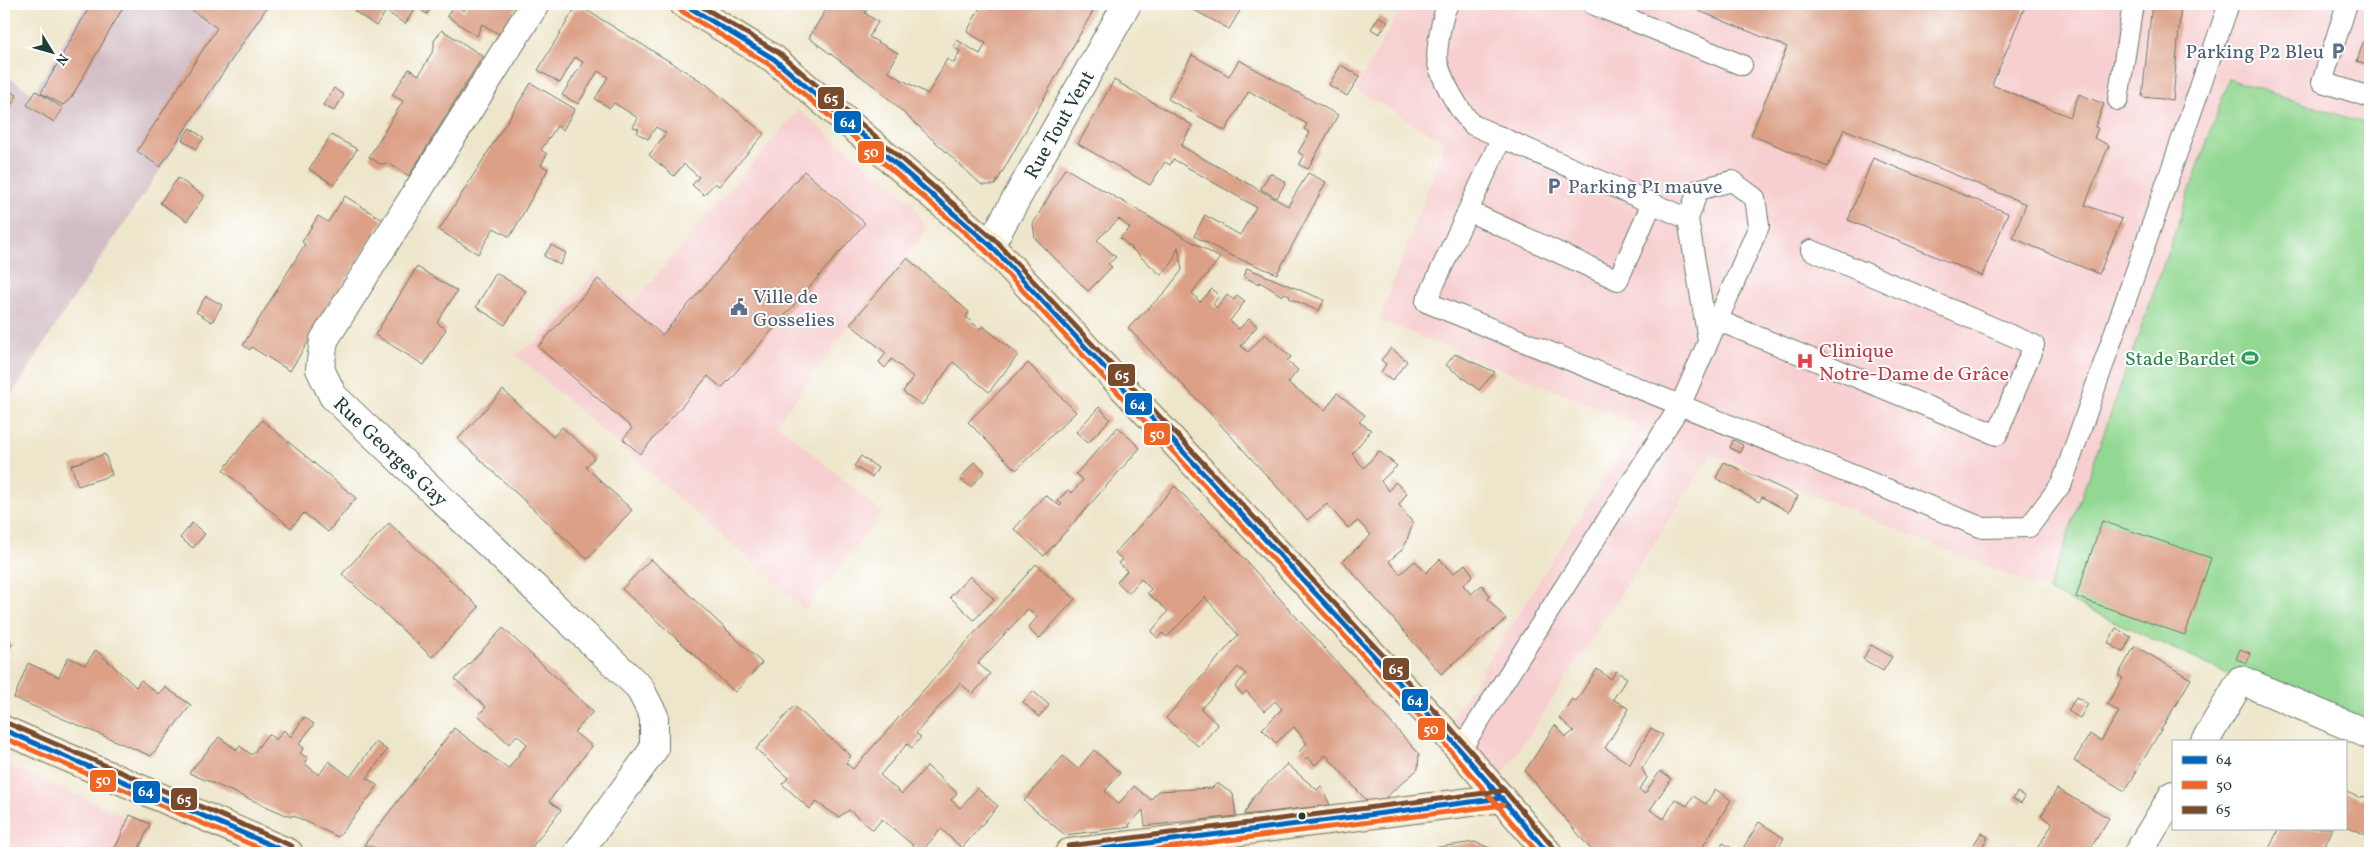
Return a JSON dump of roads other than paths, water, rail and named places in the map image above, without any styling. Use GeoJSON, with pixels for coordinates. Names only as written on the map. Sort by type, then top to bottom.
{"type":"FeatureCollection","features":[{"type":"Feature","properties":{"kind":"main road"},"geometry":{"type":"LineString","coordinates":[[684,4],[774,59],[990,245],[1461,749],[1548,853]]}},
{"type":"Feature","properties":{"kind":"main road"},"geometry":{"type":"LineString","coordinates":[[4,730],[289,853]]}},
{"type":"Feature","properties":{"kind":"main road"},"geometry":{"type":"LineString","coordinates":[[1070,853],[1502,798]]}},
{"type":"Feature","properties":{"kind":"street","name":"Rue Georges Gay"},"geometry":{"type":"LineString","coordinates":[[535,4],[324,340],[320,369],[333,396],[639,687],[654,716],[654,749],[578,853]]}},
{"type":"Feature","properties":{"kind":"street","name":"Rue Tout Vent"},"geometry":{"type":"LineString","coordinates":[[990,245],[1127,4]]}},
{"type":"Feature","properties":{"kind":"street"},"geometry":{"type":"LineString","coordinates":[[2206,740],[2241,680],[2370,735]]}},
{"type":"Feature","properties":{"kind":"street"},"geometry":{"type":"LineString","coordinates":[[2138,853],[2172,797]]}},
{"type":"Feature","properties":{"kind":"lane"},"geometry":{"type":"LineString","coordinates":[[1448,4],[1443,13],[1438,63],[1461,112],[1473,125],[1688,219]]}},
{"type":"Feature","properties":{"kind":"lane"},"geometry":{"type":"LineString","coordinates":[[1592,4],[1742,65]]}},
{"type":"Feature","properties":{"kind":"lane"},"geometry":{"type":"LineString","coordinates":[[2118,100],[2133,4]]}},
{"type":"Feature","properties":{"kind":"lane"},"geometry":{"type":"LineString","coordinates":[[1502,137],[1426,302],[1983,528],[2029,527],[2062,483],[2229,4]]}},
{"type":"Feature","properties":{"kind":"lane"},"geometry":{"type":"LineString","coordinates":[[2347,4],[2322,82],[2370,97]]}},
{"type":"Feature","properties":{"kind":"lane"},"geometry":{"type":"LineString","coordinates":[[1461,749],[1680,406],[1759,226],[1755,198],[1732,181],[1698,190],[1688,219],[1708,340]]}},
{"type":"Feature","properties":{"kind":"lane"},"geometry":{"type":"LineString","coordinates":[[1468,211],[1618,280],[1652,203]]}},
{"type":"Feature","properties":{"kind":"lane"},"geometry":{"type":"LineString","coordinates":[[1717,320],[1997,435],[2034,345],[1811,250]]}},
{"type":"Feature","properties":{"kind":"place","name":"Parking P2 Bleu"},"geometry":{"type":"Point","coordinates":[2338,51]}},
{"type":"Feature","properties":{"kind":"place","name":"Parking P1 mauve"},"geometry":{"type":"Point","coordinates":[1554,186]}},
{"type":"Feature","properties":{"kind":"place","name":"Ville de Gosselies"},"geometry":{"type":"Point","coordinates":[739,307]}},
{"type":"Feature","properties":{"kind":"place","name":"Stade Bardet"},"geometry":{"type":"Point","coordinates":[2250,358]}},
{"type":"Feature","properties":{"kind":"place","name":"Clinique Notre-Dame de Grâce"},"geometry":{"type":"Point","coordinates":[1805,361]}}]}
